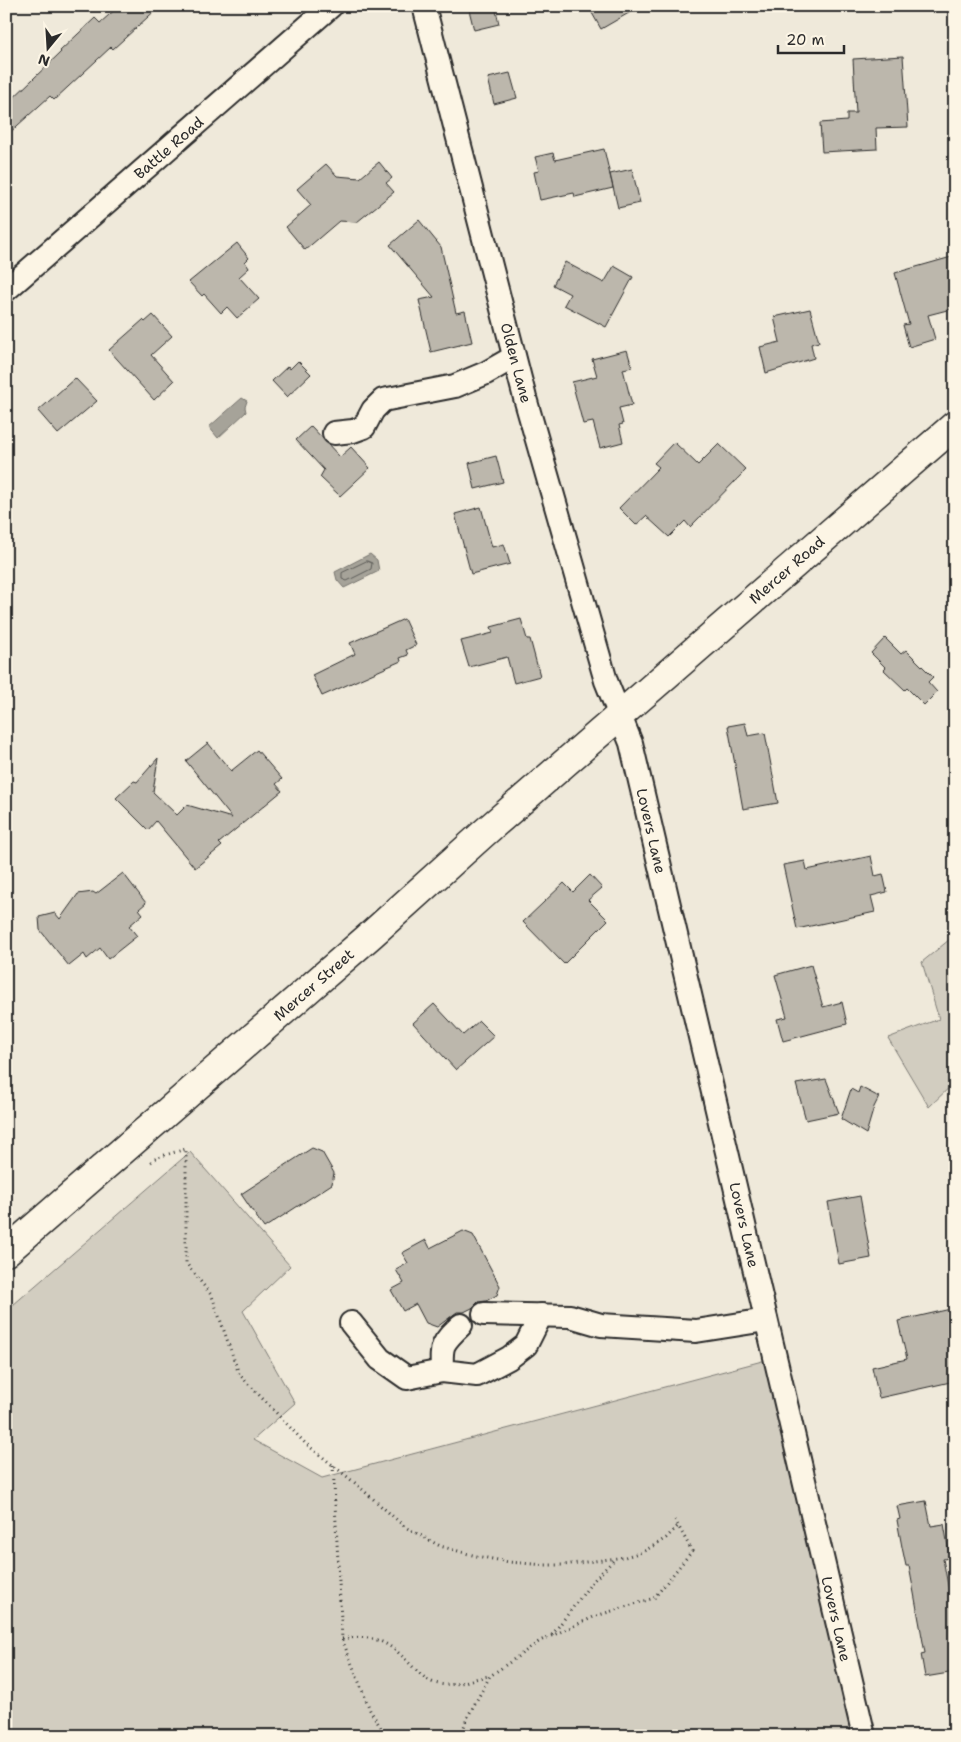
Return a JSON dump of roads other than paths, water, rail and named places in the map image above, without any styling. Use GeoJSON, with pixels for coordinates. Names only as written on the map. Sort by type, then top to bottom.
{"type":"FeatureCollection","features":[{"type":"Feature","properties":{"kind":"main road","name":"Mercer Road"},"geometry":{"type":"LineString","coordinates":[[620,716],[955,425]]}},
{"type":"Feature","properties":{"kind":"main road","name":"Mercer Street"},"geometry":{"type":"LineString","coordinates":[[6,1252],[620,716]]}},
{"type":"Feature","properties":{"kind":"street","name":"Battle Road"},"geometry":{"type":"LineString","coordinates":[[6,290],[331,6]]}},
{"type":"Feature","properties":{"kind":"street","name":"Olden Lane"},"geometry":{"type":"LineString","coordinates":[[424,6],[514,357],[606,681],[620,716]]}},
{"type":"Feature","properties":{"kind":"street"},"geometry":{"type":"LineString","coordinates":[[334,433],[353,431],[364,427],[373,410],[383,400],[455,386],[486,373],[514,357]]}},
{"type":"Feature","properties":{"kind":"street","name":"Lovers Lane"},"geometry":{"type":"LineString","coordinates":[[620,716],[631,743],[864,1736]]}},
{"type":"Feature","properties":{"kind":"street"},"geometry":{"type":"LineString","coordinates":[[484,1314],[570,1316],[602,1325],[696,1331],[766,1320]]}},
{"type":"Feature","properties":{"kind":"street"},"geometry":{"type":"LineString","coordinates":[[351,1323],[380,1360],[407,1378],[442,1371],[477,1375],[509,1358],[526,1344],[541,1316]]}},
{"type":"Feature","properties":{"kind":"street"},"geometry":{"type":"LineString","coordinates":[[442,1371],[441,1348],[460,1325]]}},
{"type":"Feature","properties":{"kind":"water"},"geometry":{"type":"Polygon","coordinates":[[[242,398],[247,401],[246,412],[218,438],[209,427],[242,398]]]}},
{"type":"Feature","properties":{"kind":"water"},"geometry":{"type":"Polygon","coordinates":[[[370,554],[377,560],[379,571],[344,588],[337,580],[335,572],[370,554]]]}}]}
